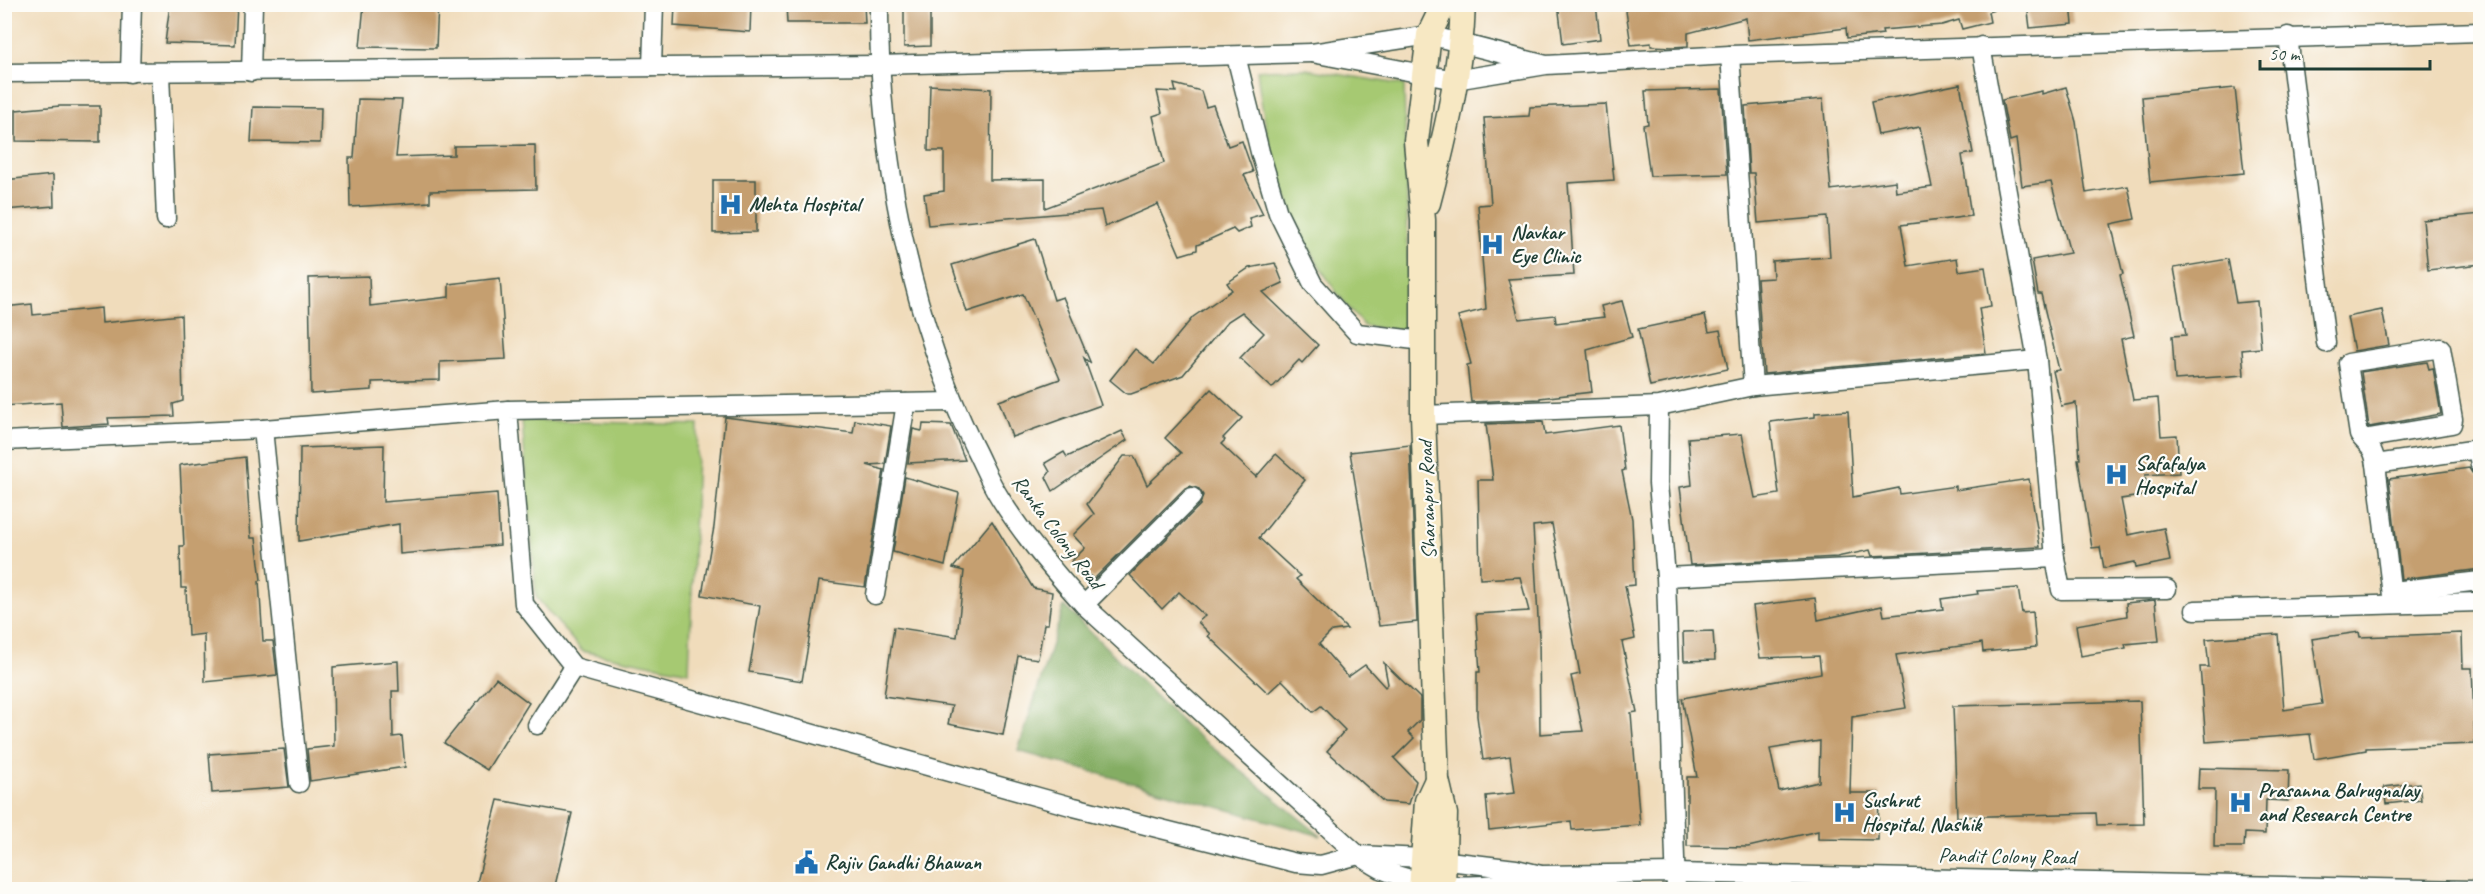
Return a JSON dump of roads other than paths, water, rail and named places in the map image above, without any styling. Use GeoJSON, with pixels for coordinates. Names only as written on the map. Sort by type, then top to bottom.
{"type":"FeatureCollection","features":[{"type":"Feature","properties":{"kind":"main road","name":"Sharanpur Road"},"geometry":{"type":"LineString","coordinates":[[1433,877],[1445,814],[1437,780],[1423,415],[1423,220],[1416,141],[1429,35],[1444,4]]}},
{"type":"Feature","properties":{"kind":"main road","name":"Sharanpur Road"},"geometry":{"type":"LineString","coordinates":[[1423,220],[1444,143],[1462,41],[1463,4]]}},
{"type":"Feature","properties":{"kind":"street"},"geometry":{"type":"LineString","coordinates":[[130,73],[132,4]]}},
{"type":"Feature","properties":{"kind":"street"},"geometry":{"type":"LineString","coordinates":[[251,72],[253,4]]}},
{"type":"Feature","properties":{"kind":"street"},"geometry":{"type":"LineString","coordinates":[[652,67],[654,4]]}},
{"type":"Feature","properties":{"kind":"street","name":"Ranka Colony Road"},"geometry":{"type":"LineString","coordinates":[[879,4],[878,65],[892,181],[921,312],[953,402],[999,497],[1063,582],[1084,604],[1358,855],[1382,869],[1433,877]]}},
{"type":"Feature","properties":{"kind":"street"},"geometry":{"type":"LineString","coordinates":[[1312,52],[1455,80],[1546,64],[1730,55],[2288,36],[2481,32]]}},
{"type":"Feature","properties":{"kind":"street"},"geometry":{"type":"LineString","coordinates":[[4,73],[878,65],[1236,56],[1312,52],[1429,35],[1462,41],[1546,64]]}},
{"type":"Feature","properties":{"kind":"street"},"geometry":{"type":"LineString","coordinates":[[2288,36],[2326,343]]}},
{"type":"Feature","properties":{"kind":"street"},"geometry":{"type":"LineString","coordinates":[[1981,46],[2037,360],[2055,558],[2061,590],[2167,589]]}},
{"type":"Feature","properties":{"kind":"street"},"geometry":{"type":"LineString","coordinates":[[1730,55],[1753,386]]}},
{"type":"Feature","properties":{"kind":"street"},"geometry":{"type":"LineString","coordinates":[[1236,56],[1278,213],[1313,284],[1357,333],[1422,341]]}},
{"type":"Feature","properties":{"kind":"street"},"geometry":{"type":"LineString","coordinates":[[159,73],[166,219]]}},
{"type":"Feature","properties":{"kind":"street"},"geometry":{"type":"LineString","coordinates":[[2363,440],[2452,424],[2441,348],[2348,363],[2359,435],[2363,440],[2372,446],[2376,464],[2393,597]]}},
{"type":"Feature","properties":{"kind":"street"},"geometry":{"type":"LineString","coordinates":[[1423,415],[1659,406],[1753,386],[2037,360]]}},
{"type":"Feature","properties":{"kind":"street"},"geometry":{"type":"LineString","coordinates":[[4,441],[263,429],[508,410],[953,402]]}},
{"type":"Feature","properties":{"kind":"street"},"geometry":{"type":"LineString","coordinates":[[875,595],[906,403]]}},
{"type":"Feature","properties":{"kind":"street"},"geometry":{"type":"LineString","coordinates":[[1659,406],[1658,483],[1666,577],[1675,881]]}},
{"type":"Feature","properties":{"kind":"street"},"geometry":{"type":"LineString","coordinates":[[508,410],[524,604],[574,667],[1240,851],[1296,863],[1321,865],[1358,855]]}},
{"type":"Feature","properties":{"kind":"street"},"geometry":{"type":"LineString","coordinates":[[263,429],[299,783]]}},
{"type":"Feature","properties":{"kind":"street"},"geometry":{"type":"LineString","coordinates":[[2376,464],[2471,450],[2478,453],[2481,465]]}},
{"type":"Feature","properties":{"kind":"street"},"geometry":{"type":"LineString","coordinates":[[1084,604],[1169,523],[1192,497]]}},
{"type":"Feature","properties":{"kind":"street"},"geometry":{"type":"LineString","coordinates":[[1666,577],[2055,558]]}},
{"type":"Feature","properties":{"kind":"street"},"geometry":{"type":"LineString","coordinates":[[2431,595],[2481,581]]}},
{"type":"Feature","properties":{"kind":"street"},"geometry":{"type":"LineString","coordinates":[[2195,610],[2431,595],[2481,602]]}},
{"type":"Feature","properties":{"kind":"street"},"geometry":{"type":"LineString","coordinates":[[537,725],[574,667]]}},
{"type":"Feature","properties":{"kind":"street","name":"Pandit Colony Road"},"geometry":{"type":"LineString","coordinates":[[1433,877],[1516,868],[1541,875],[1675,881],[2471,890]]}},
{"type":"Feature","properties":{"kind":"place","name":"Mehta Hospital"},"geometry":{"type":"Point","coordinates":[731,204]}},
{"type":"Feature","properties":{"kind":"place","name":"Navkar Eye Clinic"},"geometry":{"type":"Point","coordinates":[1493,244]}},
{"type":"Feature","properties":{"kind":"place","name":"Safafalya Hospital"},"geometry":{"type":"Point","coordinates":[2117,475]}},
{"type":"Feature","properties":{"kind":"place","name":"Prasanna Balrugnalay and Research Centre"},"geometry":{"type":"Point","coordinates":[2240,802]}},
{"type":"Feature","properties":{"kind":"place","name":"Sushrut Hospital, Nashik"},"geometry":{"type":"Point","coordinates":[1844,812]}},
{"type":"Feature","properties":{"kind":"place","name":"Rajiv Gandhi Bhawan"},"geometry":{"type":"Point","coordinates":[807,862]}}]}
